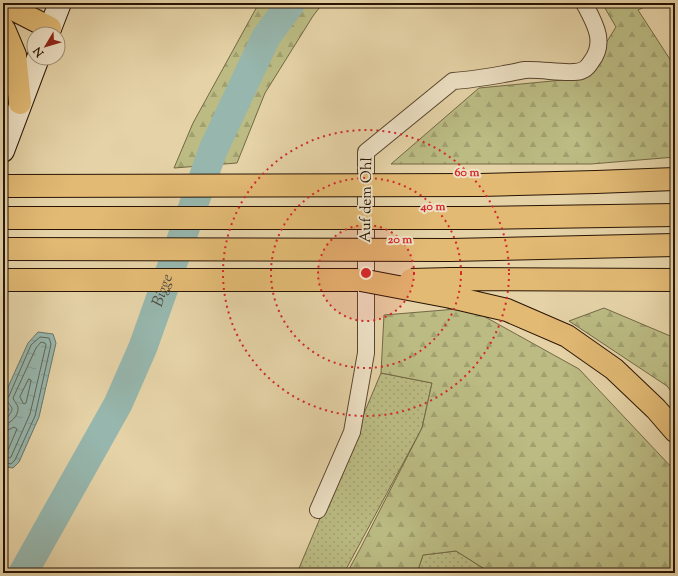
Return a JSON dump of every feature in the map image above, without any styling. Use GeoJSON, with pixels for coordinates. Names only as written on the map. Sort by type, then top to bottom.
{"type":"FeatureCollection","features":[{"type":"Feature","properties":{"kind":"highway"},"geometry":{"type":"LineString","coordinates":[[3,4],[40,26]]}},
{"type":"Feature","properties":{"kind":"highway"},"geometry":{"type":"LineString","coordinates":[[20,103],[15,55],[4,29],[26,30]]}},
{"type":"Feature","properties":{"kind":"highway"},"geometry":{"type":"LineString","coordinates":[[3,186],[480,185],[675,179]]}},
{"type":"Feature","properties":{"kind":"highway"},"geometry":{"type":"LineString","coordinates":[[3,218],[478,218],[675,215]]}},
{"type":"Feature","properties":{"kind":"highway"},"geometry":{"type":"LineString","coordinates":[[3,249],[450,250],[675,245]]}},
{"type":"Feature","properties":{"kind":"highway"},"geometry":{"type":"LineString","coordinates":[[3,280],[361,280],[450,288],[675,280]]}},
{"type":"Feature","properties":{"kind":"highway"},"geometry":{"type":"LineString","coordinates":[[450,288],[507,310],[567,336],[614,370],[656,409],[675,431]]}},
{"type":"Feature","properties":{"kind":"main road"},"geometry":{"type":"LineString","coordinates":[[51,26],[60,3]]}},
{"type":"Feature","properties":{"kind":"main road"},"geometry":{"type":"LineString","coordinates":[[3,150],[35,66]]}},
{"type":"Feature","properties":{"kind":"street","name":"Auf dem Ohl"},"geometry":{"type":"LineString","coordinates":[[318,510],[352,432],[366,353],[366,152],[452,81],[468,80],[526,70],[581,72],[587,68],[596,55],[598,36],[596,27],[584,3]]}},
{"type":"Feature","properties":{"kind":"green space"},"geometry":{"type":"Polygon","coordinates":[[[259,3],[323,3],[313,16],[265,93],[237,163],[174,168],[193,123],[259,3]]]}},
{"type":"Feature","properties":{"kind":"green space"},"geometry":{"type":"Polygon","coordinates":[[[602,3],[653,3],[638,10],[673,64],[675,63],[675,157],[591,164],[391,164],[479,88],[584,78],[616,27],[602,3]]]}},
{"type":"Feature","properties":{"kind":"green space"},"geometry":{"type":"Polygon","coordinates":[[[469,308],[579,369],[675,471],[675,573],[491,573],[456,551],[423,555],[417,573],[347,573],[422,428],[432,383],[381,373],[384,315],[469,308]]]}},
{"type":"Feature","properties":{"kind":"green space"},"geometry":{"type":"Polygon","coordinates":[[[604,308],[675,338],[675,397],[667,386],[569,321],[604,308]]]}},
{"type":"Feature","properties":{"kind":"green space"},"geometry":{"type":"Polygon","coordinates":[[[381,373],[432,383],[422,428],[344,573],[297,573],[381,373]]]}},
{"type":"Feature","properties":{"kind":"green space"},"geometry":{"type":"Polygon","coordinates":[[[456,551],[491,573],[417,573],[423,555],[456,551]]]}},
{"type":"Feature","properties":{"kind":"water"},"geometry":{"type":"Polygon","coordinates":[[[38,332],[53,334],[56,343],[39,417],[19,462],[13,468],[6,467],[3,465],[3,418],[9,409],[3,402],[3,398],[28,343],[38,332]]]}},
{"type":"Feature","properties":{"kind":"waterway","name":"Bigge"},"geometry":{"type":"LineString","coordinates":[[23,573],[118,404],[143,347],[213,150],[266,37],[291,3]]}}]}
